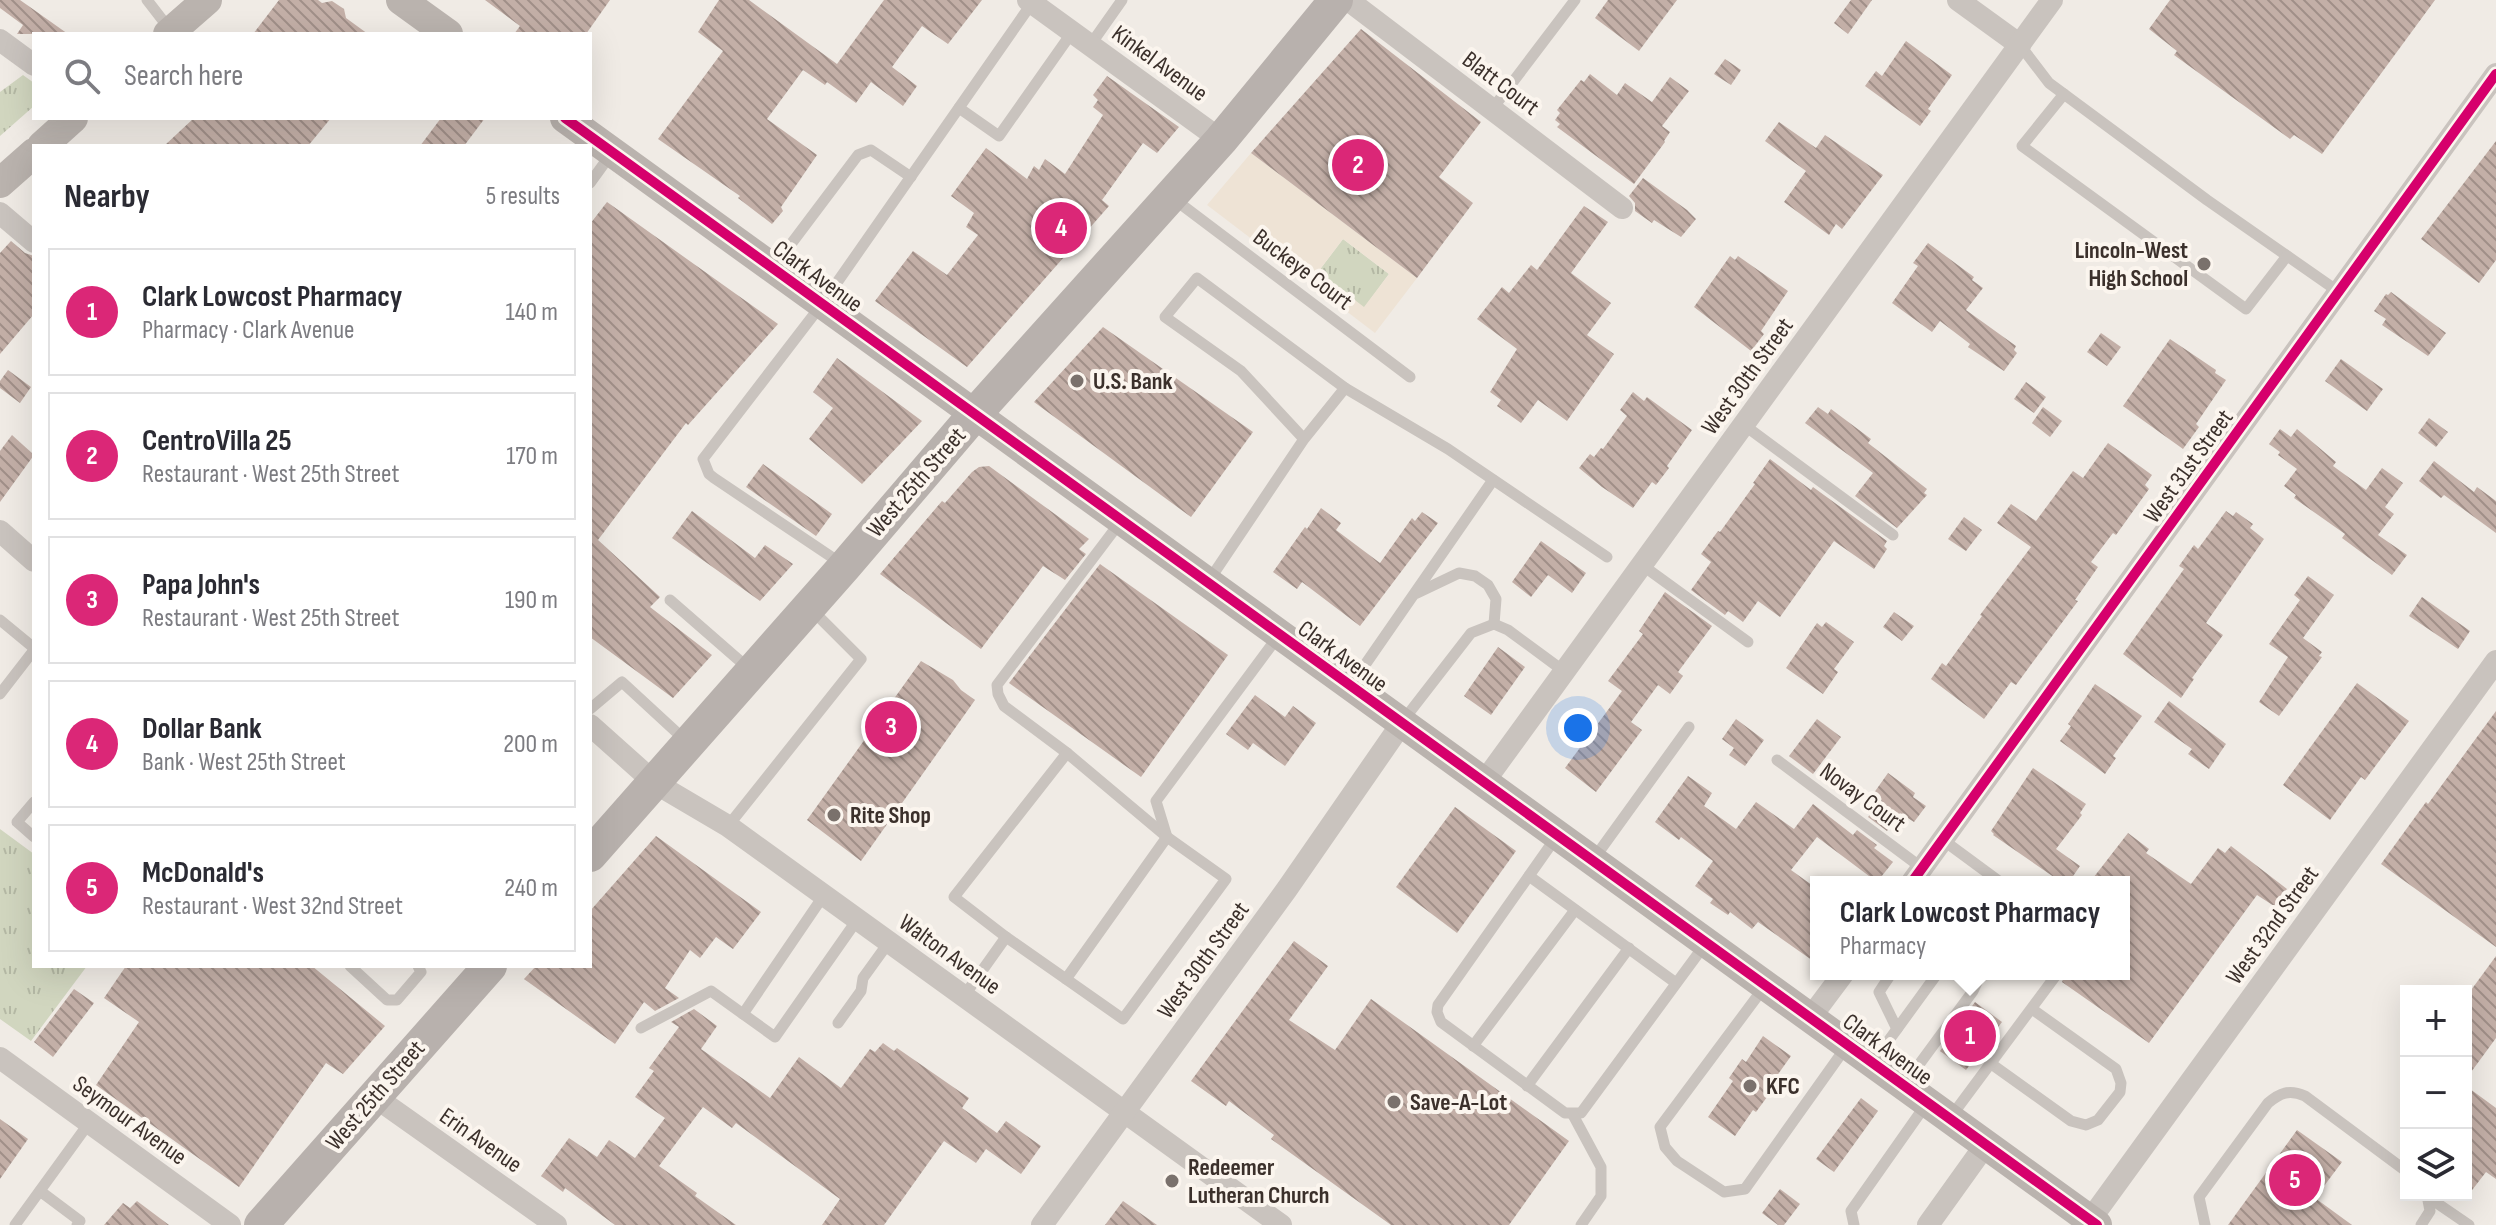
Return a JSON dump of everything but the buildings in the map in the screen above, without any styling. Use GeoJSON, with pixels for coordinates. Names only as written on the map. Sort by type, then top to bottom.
{"type":"FeatureCollection","features":[{"type":"Feature","properties":{"kind":"main road","name":"West 25th Street"},"geometry":{"type":"LineString","coordinates":[[592,853],[974,415],[1221,140],[1336,0]]}},
{"type":"Feature","properties":{"kind":"main road","name":"West 25th Street"},"geometry":{"type":"LineString","coordinates":[[261,1225],[488,968]]}},
{"type":"Feature","properties":{"kind":"street"},"geometry":{"type":"LineString","coordinates":[[171,32],[207,0]]}},
{"type":"Feature","properties":{"kind":"street"},"geometry":{"type":"LineString","coordinates":[[401,0],[445,32]]}},
{"type":"Feature","properties":{"kind":"street","name":"Blatt Court"},"geometry":{"type":"LineString","coordinates":[[1348,0],[1622,208]]}},
{"type":"Feature","properties":{"kind":"street"},"geometry":{"type":"LineString","coordinates":[[1958,0],[2020,45]]}},
{"type":"Feature","properties":{"kind":"street","name":"West 30th Street"},"geometry":{"type":"LineString","coordinates":[[1484,782],[2052,0]]}},
{"type":"Feature","properties":{"kind":"street","name":"Kinkel Avenue"},"geometry":{"type":"LineString","coordinates":[[1030,1],[1221,140]]}},
{"type":"Feature","properties":{"kind":"street"},"geometry":{"type":"LineString","coordinates":[[0,40],[32,64]]}},
{"type":"Feature","properties":{"kind":"street","name":"West 31st Street"},"geometry":{"type":"LineString","coordinates":[[1917,875],[2496,74]]}},
{"type":"Feature","properties":{"kind":"street"},"geometry":{"type":"LineString","coordinates":[[44,144],[71,120]]}},
{"type":"Feature","properties":{"kind":"street","name":"Clark Avenue"},"geometry":{"type":"LineString","coordinates":[[568,120],[2094,1222]]}},
{"type":"Feature","properties":{"kind":"street"},"geometry":{"type":"LineString","coordinates":[[0,183],[32,155]]}},
{"type":"Feature","properties":{"kind":"street"},"geometry":{"type":"LineString","coordinates":[[0,213],[32,240]]}},
{"type":"Feature","properties":{"kind":"street"},"geometry":{"type":"LineString","coordinates":[[1,535],[32,559]]}},
{"type":"Feature","properties":{"kind":"street","name":"West 32nd Street"},"geometry":{"type":"LineString","coordinates":[[2094,1222],[2496,661]]}},
{"type":"Feature","properties":{"kind":"street","name":"West 30th Street"},"geometry":{"type":"LineString","coordinates":[[1042,1225],[1287,889],[1402,723]]}},
{"type":"Feature","properties":{"kind":"street","name":"Walton Avenue"},"geometry":{"type":"LineString","coordinates":[[592,727],[655,783],[728,826],[1281,1225]]}},
{"type":"Feature","properties":{"kind":"street"},"geometry":{"type":"LineString","coordinates":[[1810,1018],[1838,980]]}},
{"type":"Feature","properties":{"kind":"street","name":"Seymour Avenue"},"geometry":{"type":"LineString","coordinates":[[0,1058],[230,1225]]}},
{"type":"Feature","properties":{"kind":"street","name":"Erin Avenue"},"geometry":{"type":"LineString","coordinates":[[375,1097],[556,1225]]}},
{"type":"Feature","properties":{"kind":"street"},"geometry":{"type":"LineString","coordinates":[[1928,1225],[1986,1144]]}},
{"type":"Feature","properties":{"kind":"lane"},"geometry":{"type":"LineString","coordinates":[[147,0],[169,32]]}},
{"type":"Feature","properties":{"kind":"lane"},"geometry":{"type":"LineString","coordinates":[[959,108],[999,136],[1082,38],[1122,0]]}},
{"type":"Feature","properties":{"kind":"lane"},"geometry":{"type":"LineString","coordinates":[[1493,108],[1575,0]]}},
{"type":"Feature","properties":{"kind":"lane"},"geometry":{"type":"LineString","coordinates":[[845,566],[714,478],[703,459],[822,304],[1030,1]]}},
{"type":"Feature","properties":{"kind":"lane"},"geometry":{"type":"LineString","coordinates":[[2020,45],[2049,83],[2339,292]]}},
{"type":"Feature","properties":{"kind":"lane"},"geometry":{"type":"LineString","coordinates":[[2064,94],[2022,146],[2246,309],[2287,256]]}},
{"type":"Feature","properties":{"kind":"lane"},"geometry":{"type":"LineString","coordinates":[[773,268],[858,155],[871,150],[911,177]]}},
{"type":"Feature","properties":{"kind":"lane"},"geometry":{"type":"LineString","coordinates":[[592,180],[613,152]]}},
{"type":"Feature","properties":{"kind":"lane","name":"Buckeye Court"},"geometry":{"type":"LineString","coordinates":[[1170,197],[1410,377]]}},
{"type":"Feature","properties":{"kind":"lane"},"geometry":{"type":"LineString","coordinates":[[1304,439],[1241,371],[1165,317],[1197,278],[1345,388],[1448,449],[1607,557]]}},
{"type":"Feature","properties":{"kind":"lane"},"geometry":{"type":"LineString","coordinates":[[1207,583],[1304,439],[1345,388]]}},
{"type":"Feature","properties":{"kind":"lane"},"geometry":{"type":"LineString","coordinates":[[1744,425],[1893,535]]}},
{"type":"Feature","properties":{"kind":"lane"},"geometry":{"type":"LineString","coordinates":[[1350,686],[1493,480]]}},
{"type":"Feature","properties":{"kind":"lane"},"geometry":{"type":"LineString","coordinates":[[1067,753],[954,897],[1123,1019],[1226,879],[1167,837],[1067,753],[1004,706],[997,685],[1121,520]]}},
{"type":"Feature","properties":{"kind":"lane"},"geometry":{"type":"LineString","coordinates":[[1642,565],[1748,642]]}},
{"type":"Feature","properties":{"kind":"lane"},"geometry":{"type":"LineString","coordinates":[[1414,595],[1459,573],[1475,576],[1488,585],[1496,599],[1494,624]]}},
{"type":"Feature","properties":{"kind":"lane"},"geometry":{"type":"LineString","coordinates":[[670,600],[752,671]]}},
{"type":"Feature","properties":{"kind":"lane"},"geometry":{"type":"LineString","coordinates":[[728,826],[861,659],[808,607]]}},
{"type":"Feature","properties":{"kind":"lane"},"geometry":{"type":"LineString","coordinates":[[0,620],[32,647]]}},
{"type":"Feature","properties":{"kind":"lane"},"geometry":{"type":"LineString","coordinates":[[1402,723],[1471,633],[1494,624],[1508,630],[1565,672]]}},
{"type":"Feature","properties":{"kind":"lane"},"geometry":{"type":"LineString","coordinates":[[1167,837],[1156,801],[1280,635]]}},
{"type":"Feature","properties":{"kind":"lane"},"geometry":{"type":"LineString","coordinates":[[0,694],[32,652]]}},
{"type":"Feature","properties":{"kind":"lane"},"geometry":{"type":"LineString","coordinates":[[592,707],[622,682],[689,744]]}},
{"type":"Feature","properties":{"kind":"lane"},"geometry":{"type":"LineString","coordinates":[[1593,861],[1689,727]]}},
{"type":"Feature","properties":{"kind":"lane","name":"Novay Court"},"geometry":{"type":"LineString","coordinates":[[1777,760],[1917,875]]}},
{"type":"Feature","properties":{"kind":"lane"},"geometry":{"type":"LineString","coordinates":[[32,804],[17,822],[32,835]]}},
{"type":"Feature","properties":{"kind":"lane"},"geometry":{"type":"LineString","coordinates":[[1557,835],[1438,1005],[1437,1012],[1441,1022],[1527,1086],[1565,1113],[1581,1113],[1706,943]]}},
{"type":"Feature","properties":{"kind":"lane"},"geometry":{"type":"LineString","coordinates":[[1066,979],[1167,837]]}},
{"type":"Feature","properties":{"kind":"lane"},"geometry":{"type":"LineString","coordinates":[[1943,840],[1992,876]]}},
{"type":"Feature","properties":{"kind":"lane"},"geometry":{"type":"LineString","coordinates":[[1529,876],[1676,983]]}},
{"type":"Feature","properties":{"kind":"lane"},"geometry":{"type":"LineString","coordinates":[[743,1014],[824,895]]}},
{"type":"Feature","properties":{"kind":"lane"},"geometry":{"type":"LineString","coordinates":[[1473,1046],[1575,910]]}},
{"type":"Feature","properties":{"kind":"lane"},"geometry":{"type":"LineString","coordinates":[[641,1028],[711,991],[775,1037],[857,920]]}},
{"type":"Feature","properties":{"kind":"lane"},"geometry":{"type":"LineString","coordinates":[[964,996],[1006,937]]}},
{"type":"Feature","properties":{"kind":"lane"},"geometry":{"type":"LineString","coordinates":[[838,1023],[861,991],[863,978],[889,942]]}},
{"type":"Feature","properties":{"kind":"lane"},"geometry":{"type":"LineString","coordinates":[[1527,1086],[1629,948]]}},
{"type":"Feature","properties":{"kind":"lane"},"geometry":{"type":"LineString","coordinates":[[352,968],[387,1000],[397,1000],[421,972],[419,968]]}},
{"type":"Feature","properties":{"kind":"lane"},"geometry":{"type":"LineString","coordinates":[[1887,980],[1879,992],[1897,1029]]}},
{"type":"Feature","properties":{"kind":"lane"},"geometry":{"type":"LineString","coordinates":[[1873,1063],[1933,980]]}},
{"type":"Feature","properties":{"kind":"lane"},"geometry":{"type":"LineString","coordinates":[[1854,1225],[1851,1211],[1927,1102],[1978,980]]}},
{"type":"Feature","properties":{"kind":"lane"},"geometry":{"type":"LineString","coordinates":[[1927,1102],[1990,1063],[2053,980]]}},
{"type":"Feature","properties":{"kind":"lane"},"geometry":{"type":"LineString","coordinates":[[1765,986],[1660,1127],[1665,1147],[1677,1161],[1724,1192],[1745,1189],[1848,1045]]}},
{"type":"Feature","properties":{"kind":"lane"},"geometry":{"type":"LineString","coordinates":[[1990,1063],[2071,1121],[2086,1125],[2098,1120],[2120,1092],[2121,1083],[2116,1069],[2032,1009]]}},
{"type":"Feature","properties":{"kind":"lane"},"geometry":{"type":"LineString","coordinates":[[2205,1225],[2199,1197],[2268,1103],[2280,1094],[2291,1092],[2305,1096],[2400,1167]]}},
{"type":"Feature","properties":{"kind":"lane"},"geometry":{"type":"LineString","coordinates":[[1573,1115],[1601,1167],[1601,1196],[1581,1225]]}},
{"type":"Feature","properties":{"kind":"lane"},"geometry":{"type":"LineString","coordinates":[[15,1225],[89,1123]]}},
{"type":"Feature","properties":{"kind":"lane"},"geometry":{"type":"LineString","coordinates":[[40,1191],[80,1221],[77,1225]]}},
{"type":"Feature","properties":{"kind":"lane"},"geometry":{"type":"LineString","coordinates":[[2421,1225],[2430,1211],[2429,1201]]}},
{"type":"Feature","properties":{"kind":"lane"},"geometry":{"type":"LineString","coordinates":[[2435,1201],[2469,1225]]}},
{"type":"Feature","properties":{"kind":"green space"},"geometry":{"type":"Polygon","coordinates":[[[23,75],[32,82],[32,108],[0,136],[0,92],[23,75]]]}},
{"type":"Feature","properties":{"kind":"green space"},"geometry":{"type":"Polygon","coordinates":[[[1343,239],[1389,274],[1364,308],[1318,272],[1343,239]]]}},
{"type":"Feature","properties":{"kind":"green space"},"geometry":{"type":"Polygon","coordinates":[[[0,829],[32,853],[32,968],[86,968],[31,1041],[0,1019],[0,829]]]}},
{"type":"Feature","properties":{"kind":"shaded area"},"geometry":{"type":"Polygon","coordinates":[[[1251,153],[1417,278],[1375,333],[1207,205],[1251,153]],[[1343,239],[1318,272],[1364,307],[1389,274],[1343,239]]]}},
{"type":"Feature","properties":{"kind":"cycle path"},"geometry":{"type":"LineString","coordinates":[[1916,876],[2496,74]]}},
{"type":"Feature","properties":{"kind":"cycle path"},"geometry":{"type":"LineString","coordinates":[[568,120],[2097,1225]]}},
{"type":"Feature","properties":{"kind":"place","name":"CentroVilla 25"},"geometry":{"type":"Point","coordinates":[1358,165]}},
{"type":"Feature","properties":{"kind":"place","name":"Dollar Bank"},"geometry":{"type":"Point","coordinates":[1061,228]}},
{"type":"Feature","properties":{"kind":"place","name":"Lincoln-West High School"},"geometry":{"type":"Point","coordinates":[2204,264]}},
{"type":"Feature","properties":{"kind":"place","name":"U.S. Bank"},"geometry":{"type":"Point","coordinates":[1077,381]}},
{"type":"Feature","properties":{"kind":"place","name":"Papa John's"},"geometry":{"type":"Point","coordinates":[891,727]}},
{"type":"Feature","properties":{"kind":"place","name":"Rite Shop"},"geometry":{"type":"Point","coordinates":[834,815]}},
{"type":"Feature","properties":{"kind":"place","name":"Clark Lowcost Pharmacy"},"geometry":{"type":"Point","coordinates":[1970,1036]}},
{"type":"Feature","properties":{"kind":"place","name":"KFC"},"geometry":{"type":"Point","coordinates":[1750,1086]}},
{"type":"Feature","properties":{"kind":"place","name":"Save-A-Lot"},"geometry":{"type":"Point","coordinates":[1394,1102]}},
{"type":"Feature","properties":{"kind":"place","name":"McDonald's"},"geometry":{"type":"Point","coordinates":[2295,1180]}},
{"type":"Feature","properties":{"kind":"place","name":"Redeemer Lutheran Church"},"geometry":{"type":"Point","coordinates":[1172,1181]}}]}
